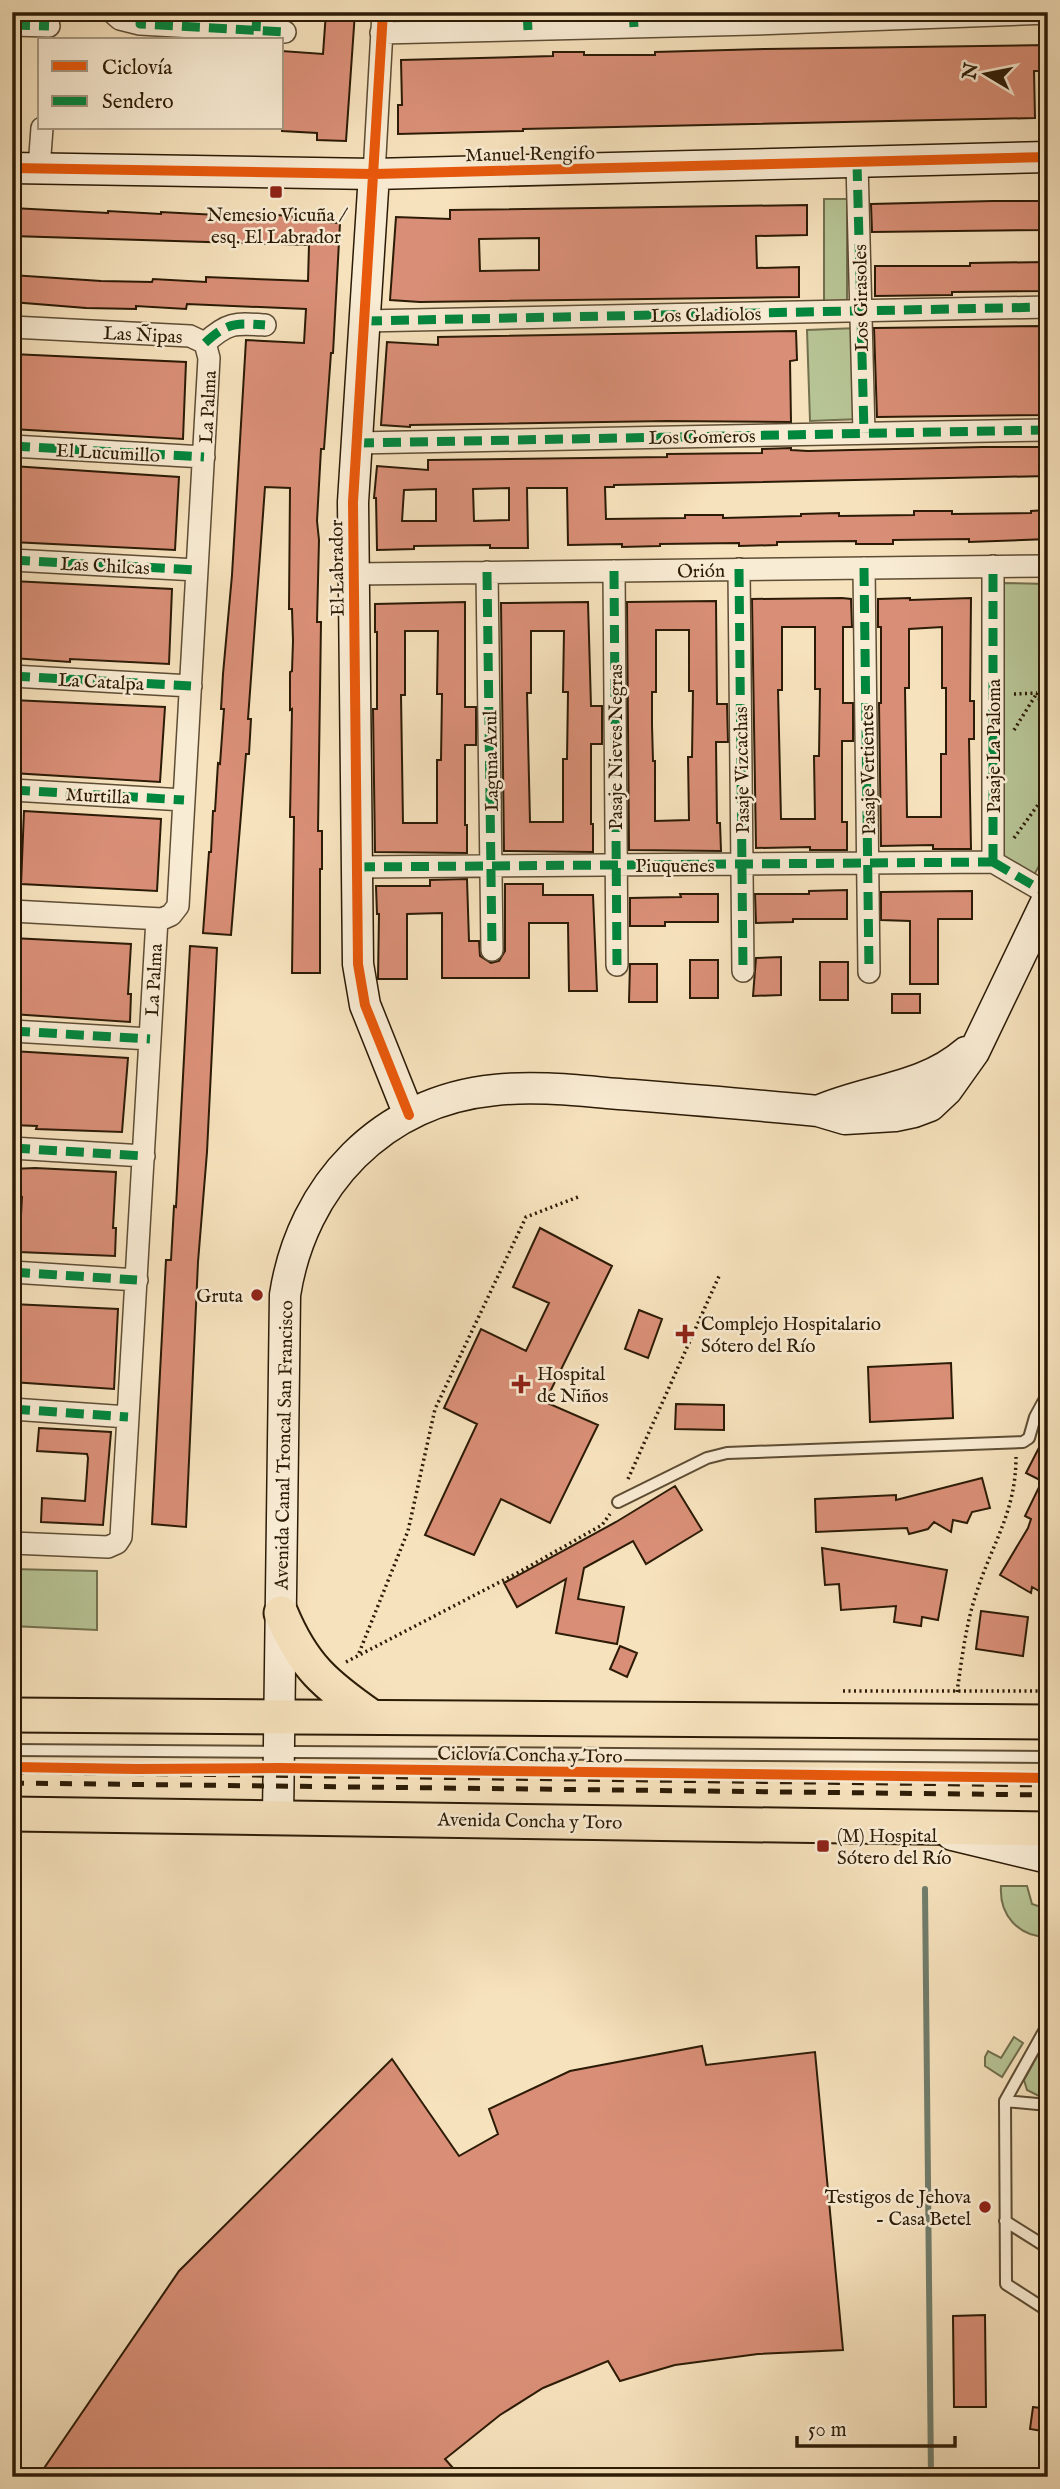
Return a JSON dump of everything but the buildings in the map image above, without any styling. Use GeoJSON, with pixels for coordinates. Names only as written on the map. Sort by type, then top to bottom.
{"type":"FeatureCollection","features":[{"type":"Feature","properties":{"kind":"main road"},"geometry":{"type":"LineString","coordinates":[[281,1613],[299,1651],[312,1669],[341,1696],[372,1717]]}},
{"type":"Feature","properties":{"kind":"main road"},"geometry":{"type":"LineString","coordinates":[[12,1715],[1048,1722]]}},
{"type":"Feature","properties":{"kind":"main road","name":"Avenida Concha y Toro"},"geometry":{"type":"LineString","coordinates":[[12,1814],[1048,1829]]}},
{"type":"Feature","properties":{"kind":"street"},"geometry":{"type":"LineString","coordinates":[[112,12],[120,19],[257,21],[285,33]]}},
{"type":"Feature","properties":{"kind":"street"},"geometry":{"type":"LineString","coordinates":[[382,23],[1048,13]]}},
{"type":"Feature","properties":{"kind":"street","name":"El Labrador"},"geometry":{"type":"LineString","coordinates":[[382,23],[353,502],[358,964],[365,1004],[409,1115]]}},
{"type":"Feature","properties":{"kind":"street"},"geometry":{"type":"LineString","coordinates":[[26,168],[41,130]]}},
{"type":"Feature","properties":{"kind":"street","name":"Manuel Rengifo"},"geometry":{"type":"LineString","coordinates":[[26,168],[373,174],[1048,157]]}},
{"type":"Feature","properties":{"kind":"street","name":"Los Girasoles"},"geometry":{"type":"LineString","coordinates":[[857,163],[864,433]]}},
{"type":"Feature","properties":{"kind":"street","name":"Los Gladiolos"},"geometry":{"type":"LineString","coordinates":[[364,321],[1048,307]]}},
{"type":"Feature","properties":{"kind":"street","name":"Las Ñipas"},"geometry":{"type":"LineString","coordinates":[[12,327],[190,336],[205,343],[230,324],[265,325]]}},
{"type":"Feature","properties":{"kind":"street","name":"La Palma"},"geometry":{"type":"LineString","coordinates":[[12,1543],[113,1546],[121,1537],[122,1531],[144,1156],[143,1039],[157,919],[171,915],[178,906],[209,358],[205,343]]}},
{"type":"Feature","properties":{"kind":"street","name":"Los Gomeros"},"geometry":{"type":"LineString","coordinates":[[356,443],[1048,430]]}},
{"type":"Feature","properties":{"kind":"street","name":"El Lucumillo"},"geometry":{"type":"LineString","coordinates":[[12,446],[204,457]]}},
{"type":"Feature","properties":{"kind":"street","name":"Las Chilcas"},"geometry":{"type":"LineString","coordinates":[[12,560],[197,570]]}},
{"type":"Feature","properties":{"kind":"street","name":"Pasaje La Paloma"},"geometry":{"type":"LineString","coordinates":[[993,566],[993,862]]}},
{"type":"Feature","properties":{"kind":"street","name":"Orión"},"geometry":{"type":"LineString","coordinates":[[353,574],[1048,566]]}},
{"type":"Feature","properties":{"kind":"street","name":"Pasaje Vertientes"},"geometry":{"type":"LineString","coordinates":[[864,568],[869,972]]}},
{"type":"Feature","properties":{"kind":"street","name":"Pasaje Vizcachas"},"geometry":{"type":"LineString","coordinates":[[740,569],[743,971]]}},
{"type":"Feature","properties":{"kind":"street","name":"Pasaje Nieves Negras"},"geometry":{"type":"LineString","coordinates":[[614,571],[617,965]]}},
{"type":"Feature","properties":{"kind":"street","name":"Laguna Azul"},"geometry":{"type":"LineString","coordinates":[[487,572],[492,950]]}},
{"type":"Feature","properties":{"kind":"street","name":"La Catalpa"},"geometry":{"type":"LineString","coordinates":[[12,676],[191,686]]}},
{"type":"Feature","properties":{"kind":"street","name":"Murtilla"},"geometry":{"type":"LineString","coordinates":[[12,790],[184,800]]}},
{"type":"Feature","properties":{"kind":"street"},"geometry":{"type":"LineString","coordinates":[[993,862],[1048,896]]}},
{"type":"Feature","properties":{"kind":"street","name":"Piuquenes"},"geometry":{"type":"LineString","coordinates":[[357,867],[993,862]]}},
{"type":"Feature","properties":{"kind":"street","name":"Avenida Canal Troncal San Francisco"},"geometry":{"type":"LineString","coordinates":[[278,1817],[283,1320],[288,1272],[304,1226],[331,1181],[367,1143],[409,1115],[468,1094],[521,1088],[818,1111],[845,1119],[914,1112],[930,1106],[967,1065],[1048,896]]}},
{"type":"Feature","properties":{"kind":"street"},"geometry":{"type":"LineString","coordinates":[[12,911],[157,919]]}},
{"type":"Feature","properties":{"kind":"street"},"geometry":{"type":"LineString","coordinates":[[12,1031],[143,1039]]}},
{"type":"Feature","properties":{"kind":"street"},"geometry":{"type":"LineString","coordinates":[[12,1147],[144,1156]]}},
{"type":"Feature","properties":{"kind":"street"},"geometry":{"type":"LineString","coordinates":[[12,1272],[137,1280]]}},
{"type":"Feature","properties":{"kind":"street"},"geometry":{"type":"LineString","coordinates":[[12,1409],[128,1417]]}},
{"type":"Feature","properties":{"kind":"street"},"geometry":{"type":"LineString","coordinates":[[903,1826],[1048,1858]]}},
{"type":"Feature","properties":{"kind":"lane"},"geometry":{"type":"LineString","coordinates":[[618,1502],[707,1458],[727,1453],[1023,1442],[1029,1438],[1035,1417],[1048,1393]]}},
{"type":"Feature","properties":{"kind":"lane"},"geometry":{"type":"LineString","coordinates":[[12,1750],[1048,1757]]}},
{"type":"Feature","properties":{"kind":"lane"},"geometry":{"type":"LineString","coordinates":[[1048,2024],[1005,2101],[1006,2284],[1048,2311]]}},
{"type":"Feature","properties":{"kind":"lane"},"geometry":{"type":"LineString","coordinates":[[1005,2101],[1048,2105]]}},
{"type":"Feature","properties":{"kind":"lane"},"geometry":{"type":"LineString","coordinates":[[1005,2221],[1048,2248]]}},
{"type":"Feature","properties":{"kind":"path"},"geometry":{"type":"LineString","coordinates":[[1048,693],[1037,693],[1048,722]]}},
{"type":"Feature","properties":{"kind":"path"},"geometry":{"type":"LineString","coordinates":[[993,862],[999,859],[1048,791]]}},
{"type":"Feature","properties":{"kind":"path"},"geometry":{"type":"LineString","coordinates":[[358,1655],[408,1531],[435,1409],[526,1217],[579,1197]]}},
{"type":"Feature","properties":{"kind":"path"},"geometry":{"type":"LineString","coordinates":[[338,1666],[521,1571],[602,1525],[618,1502],[720,1274]]}},
{"type":"Feature","properties":{"kind":"path"},"geometry":{"type":"LineString","coordinates":[[953,1722],[962,1654],[976,1593],[1013,1497],[1016,1477],[1015,1443]]}},
{"type":"Feature","properties":{"kind":"green space"},"geometry":{"type":"Polygon","coordinates":[[[402,12],[520,12],[520,19],[402,22],[402,12]]]}},
{"type":"Feature","properties":{"kind":"green space"},"geometry":{"type":"Polygon","coordinates":[[[541,12],[628,12],[628,15],[541,18],[541,12]]]}},
{"type":"Feature","properties":{"kind":"green space"},"geometry":{"type":"Polygon","coordinates":[[[824,199],[847,199],[847,302],[824,302],[824,199]]]}},
{"type":"Feature","properties":{"kind":"green space"},"geometry":{"type":"Polygon","coordinates":[[[857,328],[860,419],[810,421],[807,330],[857,328]]]}},
{"type":"Feature","properties":{"kind":"green space"},"geometry":{"type":"Polygon","coordinates":[[[1004,583],[1048,584],[1048,849],[1033,877],[999,858],[1004,583]]]}},
{"type":"Feature","properties":{"kind":"green space"},"geometry":{"type":"Polygon","coordinates":[[[12,1569],[97,1571],[97,1630],[12,1626],[12,1569]]]}},
{"type":"Feature","properties":{"kind":"green space"},"geometry":{"type":"Polygon","coordinates":[[[1001,1886],[1027,1886],[1032,1904],[1047,1909],[1047,1937],[1027,1933],[1012,1922],[1003,1906],[1001,1886]]]}},
{"type":"Feature","properties":{"kind":"green space"},"geometry":{"type":"Polygon","coordinates":[[[1048,2036],[1047,2100],[1027,2090],[1024,2080],[1048,2036]]]}},
{"type":"Feature","properties":{"kind":"green space"},"geometry":{"type":"Polygon","coordinates":[[[1014,2037],[1023,2043],[1002,2077],[985,2066],[985,2057],[988,2051],[1001,2058],[1014,2037]]]}},
{"type":"Feature","properties":{"kind":"waterway"},"geometry":{"type":"LineString","coordinates":[[925,1889],[931,2477]]}},
{"type":"Feature","properties":{"kind":"railway"},"geometry":{"type":"LineString","coordinates":[[12,1772],[1048,1785]]}},
{"type":"Feature","properties":{"kind":"railway"},"geometry":{"type":"LineString","coordinates":[[12,1783],[1048,1795]]}},
{"type":"Feature","properties":{"kind":"marked path"},"geometry":{"type":"LineString","coordinates":[[141,12],[140,24],[285,32]]}},
{"type":"Feature","properties":{"kind":"marked path"},"geometry":{"type":"LineString","coordinates":[[256,31],[257,12]]}},
{"type":"Feature","properties":{"kind":"marked path"},"geometry":{"type":"LineString","coordinates":[[527,12],[528,30]]}},
{"type":"Feature","properties":{"kind":"marked path"},"geometry":{"type":"LineString","coordinates":[[633,12],[634,27]]}},
{"type":"Feature","properties":{"kind":"marked path"},"geometry":{"type":"LineString","coordinates":[[871,12],[871,20]]}},
{"type":"Feature","properties":{"kind":"marked path"},"geometry":{"type":"LineString","coordinates":[[12,25],[49,26]]}},
{"type":"Feature","properties":{"kind":"marked path"},"geometry":{"type":"LineString","coordinates":[[857,163],[864,433]]}},
{"type":"Feature","properties":{"kind":"marked path"},"geometry":{"type":"LineString","coordinates":[[364,321],[1048,307]]}},
{"type":"Feature","properties":{"kind":"marked path"},"geometry":{"type":"LineString","coordinates":[[205,343],[232,325],[265,325]]}},
{"type":"Feature","properties":{"kind":"marked path"},"geometry":{"type":"LineString","coordinates":[[356,443],[1048,430]]}},
{"type":"Feature","properties":{"kind":"marked path"},"geometry":{"type":"LineString","coordinates":[[12,446],[204,457]]}},
{"type":"Feature","properties":{"kind":"marked path"},"geometry":{"type":"LineString","coordinates":[[12,560],[197,570]]}},
{"type":"Feature","properties":{"kind":"marked path"},"geometry":{"type":"LineString","coordinates":[[993,566],[993,862]]}},
{"type":"Feature","properties":{"kind":"marked path"},"geometry":{"type":"LineString","coordinates":[[864,568],[869,972]]}},
{"type":"Feature","properties":{"kind":"marked path"},"geometry":{"type":"LineString","coordinates":[[739,569],[743,971]]}},
{"type":"Feature","properties":{"kind":"marked path"},"geometry":{"type":"LineString","coordinates":[[614,571],[617,965]]}},
{"type":"Feature","properties":{"kind":"marked path"},"geometry":{"type":"LineString","coordinates":[[487,572],[492,950]]}},
{"type":"Feature","properties":{"kind":"marked path"},"geometry":{"type":"LineString","coordinates":[[12,676],[191,686]]}},
{"type":"Feature","properties":{"kind":"marked path"},"geometry":{"type":"LineString","coordinates":[[12,790],[184,800]]}},
{"type":"Feature","properties":{"kind":"marked path"},"geometry":{"type":"LineString","coordinates":[[993,862],[1048,894]]}},
{"type":"Feature","properties":{"kind":"marked path"},"geometry":{"type":"LineString","coordinates":[[357,867],[993,862]]}},
{"type":"Feature","properties":{"kind":"marked path"},"geometry":{"type":"LineString","coordinates":[[12,1031],[150,1039]]}},
{"type":"Feature","properties":{"kind":"marked path"},"geometry":{"type":"LineString","coordinates":[[12,1148],[144,1156]]}},
{"type":"Feature","properties":{"kind":"marked path"},"geometry":{"type":"LineString","coordinates":[[12,1272],[137,1280]]}},
{"type":"Feature","properties":{"kind":"marked path"},"geometry":{"type":"LineString","coordinates":[[12,1409],[128,1417]]}},
{"type":"Feature","properties":{"kind":"cycle path"},"geometry":{"type":"LineString","coordinates":[[383,12],[353,502],[358,964],[365,1005],[409,1115]]}},
{"type":"Feature","properties":{"kind":"cycle path"},"geometry":{"type":"LineString","coordinates":[[12,168],[374,174],[1048,157]]}},
{"type":"Feature","properties":{"kind":"cycle path","name":"Ciclovía Concha y Toro"},"geometry":{"type":"LineString","coordinates":[[12,1767],[1048,1778]]}},
{"type":"Feature","properties":{"kind":"place","name":"Nemesio Vicuña / esq. El Labrador"},"geometry":{"type":"Point","coordinates":[276,192]}},
{"type":"Feature","properties":{"kind":"place","name":"Gruta"},"geometry":{"type":"Point","coordinates":[257,1295]}},
{"type":"Feature","properties":{"kind":"place","name":"Complejo Hospitalario Sótero del Río"},"geometry":{"type":"Point","coordinates":[685,1334]}},
{"type":"Feature","properties":{"kind":"place","name":"Hospital de Niños"},"geometry":{"type":"Point","coordinates":[521,1384]}},
{"type":"Feature","properties":{"kind":"place","name":"(M) Hospital Sótero del Río"},"geometry":{"type":"Point","coordinates":[823,1846]}},
{"type":"Feature","properties":{"kind":"place","name":"Testigos de Jehova - Casa Betel"},"geometry":{"type":"Point","coordinates":[985,2207]}}]}
